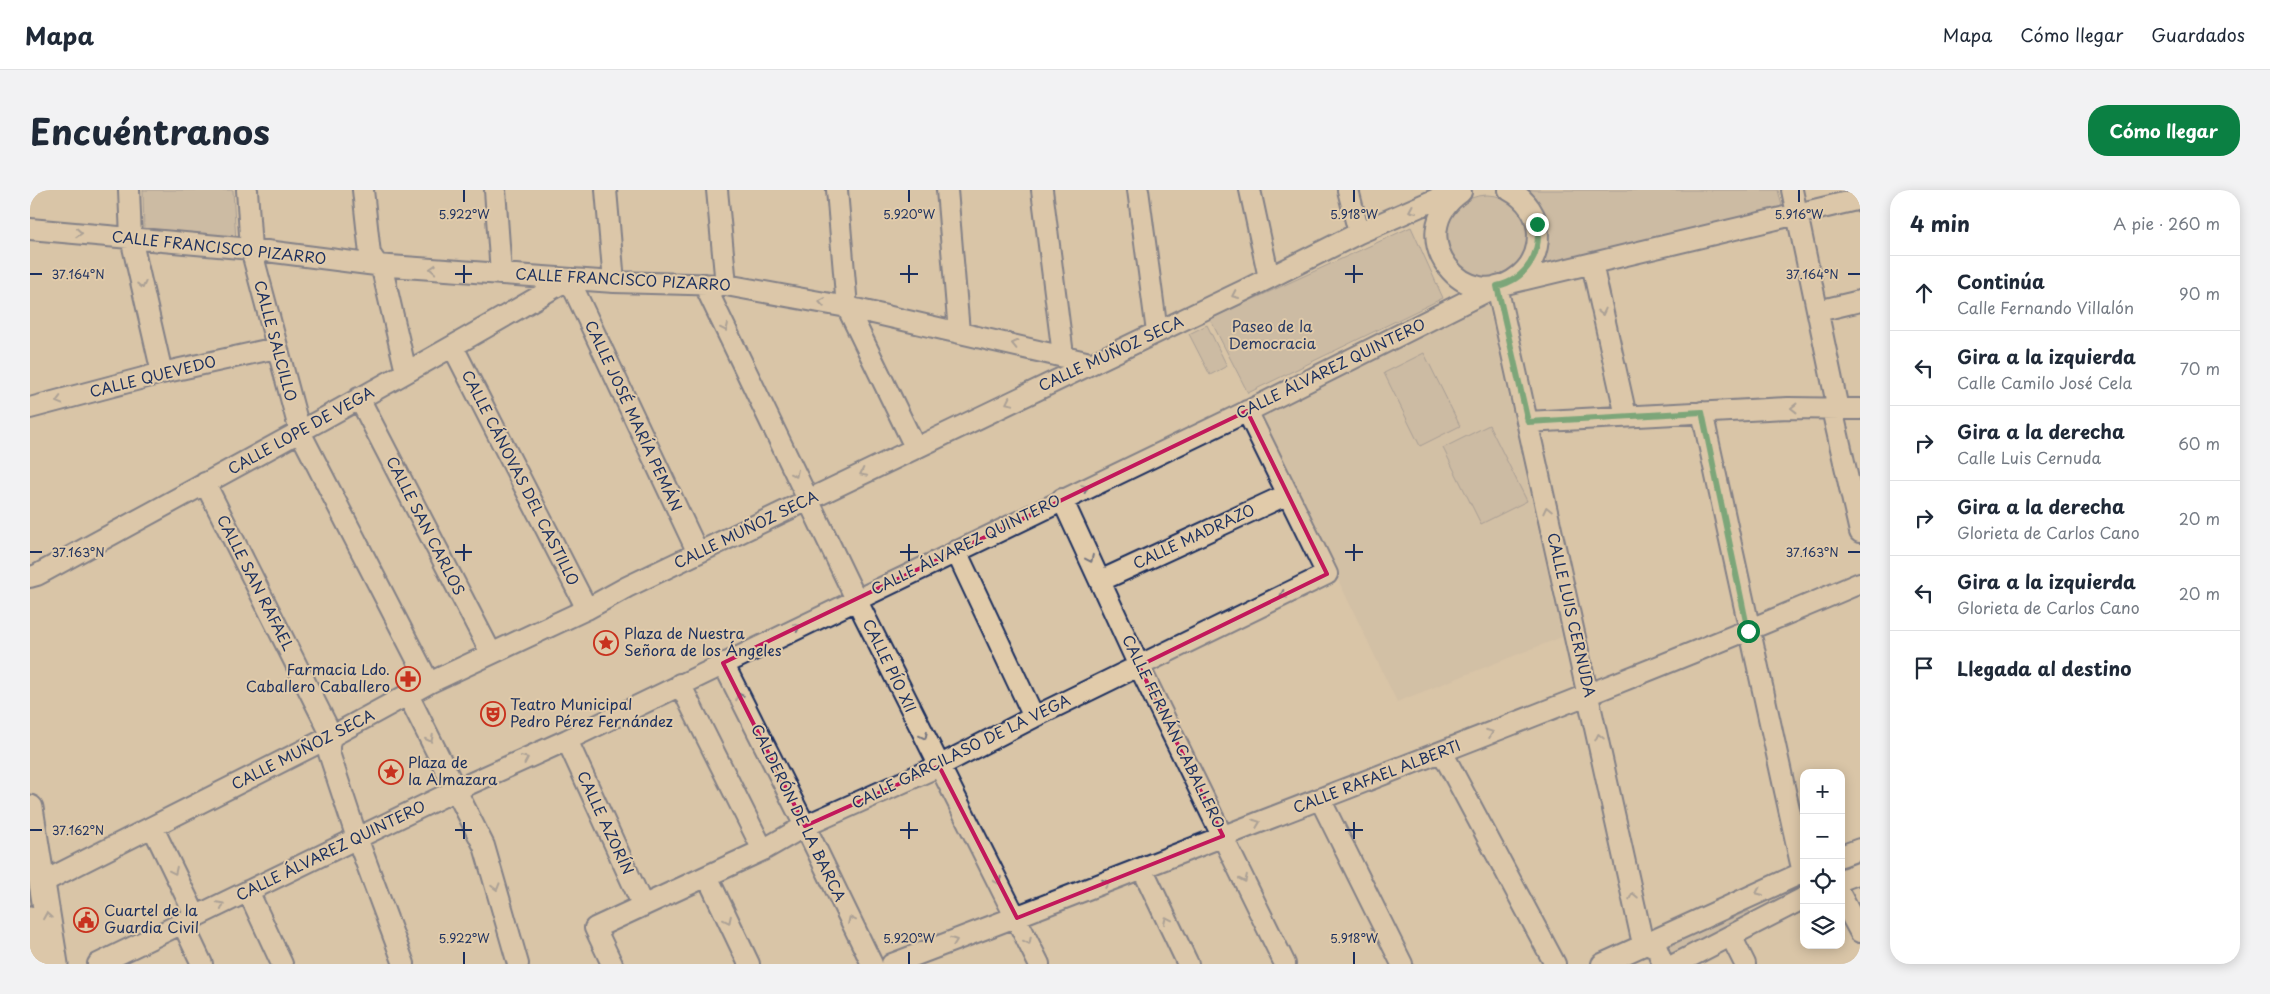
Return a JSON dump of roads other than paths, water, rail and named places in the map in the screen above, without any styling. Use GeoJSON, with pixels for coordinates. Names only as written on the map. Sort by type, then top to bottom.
{"type":"FeatureCollection","features":[{"type":"Feature","properties":{"kind":"main road"},"geometry":{"type":"LineString","coordinates":[[30,808],[55,964]]}},
{"type":"Feature","properties":{"kind":"main road"},"geometry":{"type":"LineString","coordinates":[[30,916],[35,956]]}},
{"type":"Feature","properties":{"kind":"street"},"geometry":{"type":"LineString","coordinates":[[129,190],[131,238],[162,373]]}},
{"type":"Feature","properties":{"kind":"street","name":"CALLE SALCILLO"},"geometry":{"type":"LineString","coordinates":[[247,190],[250,250],[300,432],[430,683]]}},
{"type":"Feature","properties":{"kind":"street"},"geometry":{"type":"LineString","coordinates":[[363,190],[370,254],[382,273],[406,372]]}},
{"type":"Feature","properties":{"kind":"street"},"geometry":{"type":"LineString","coordinates":[[495,190],[501,273]]}},
{"type":"Feature","properties":{"kind":"street"},"geometry":{"type":"LineString","coordinates":[[606,190],[614,282]]}},
{"type":"Feature","properties":{"kind":"street"},"geometry":{"type":"LineString","coordinates":[[717,190],[726,285]]}},
{"type":"Feature","properties":{"kind":"street"},"geometry":{"type":"LineString","coordinates":[[837,190],[847,307],[915,448]]}},
{"type":"Feature","properties":{"kind":"street"},"geometry":{"type":"LineString","coordinates":[[947,190],[959,332]]}},
{"type":"Feature","properties":{"kind":"street"},"geometry":{"type":"LineString","coordinates":[[1042,190],[1063,355]]}},
{"type":"Feature","properties":{"kind":"street"},"geometry":{"type":"LineString","coordinates":[[1138,190],[1156,332]]}},
{"type":"Feature","properties":{"kind":"street"},"geometry":{"type":"LineString","coordinates":[[1250,190],[1269,278]]}},
{"type":"Feature","properties":{"kind":"street"},"geometry":{"type":"LineString","coordinates":[[1348,190],[1359,233]]}},
{"type":"Feature","properties":{"kind":"street","name":"CALLE MUÑOZ SECA"},"geometry":{"type":"LineString","coordinates":[[41,883],[153,828],[491,653],[588,609],[698,553],[1359,233],[1457,190]]}},
{"type":"Feature","properties":{"kind":"street"},"geometry":{"type":"LineString","coordinates":[[1466,190],[1448,204],[1439,219],[1436,236],[1439,252],[1447,268],[1460,279],[1482,287],[1497,286],[1516,279],[1527,268],[1535,254],[1538,240],[1537,224],[1531,210],[1521,198],[1509,190]]}},
{"type":"Feature","properties":{"kind":"street"},"geometry":{"type":"LineString","coordinates":[[1792,190],[1818,311],[1835,409],[1860,532]]}},
{"type":"Feature","properties":{"kind":"street","name":"CALLE ÁLVAREZ QUINTERO"},"geometry":{"type":"LineString","coordinates":[[98,964],[190,921],[456,790],[566,740],[1247,411],[1497,286],[1860,198]]}},
{"type":"Feature","properties":{"kind":"street","name":"CALLE FRANCISCO PIZARRO"},"geometry":{"type":"LineString","coordinates":[[30,229],[250,250],[376,265],[614,282],[726,285],[847,307],[1063,355],[1090,363]]}},
{"type":"Feature","properties":{"kind":"street"},"geometry":{"type":"LineString","coordinates":[[1592,264],[1626,416]]}},
{"type":"Feature","properties":{"kind":"street","name":"CALLE LOPE DE VEGA"},"geometry":{"type":"LineString","coordinates":[[30,577],[37,575],[300,432],[453,347],[568,279]]}},
{"type":"Feature","properties":{"kind":"street","name":"CALLE JOSÉ MARÍA PEMÁN"},"geometry":{"type":"LineString","coordinates":[[568,279],[698,553]]}},
{"type":"Feature","properties":{"kind":"street","name":"CALLE PÍO XII"},"geometry":{"type":"LineString","coordinates":[[704,284],[856,599],[1040,964]]}},
{"type":"Feature","properties":{"kind":"street","name":"CALLE LUIS CERNUDA"},"geometry":{"type":"LineString","coordinates":[[1497,286],[1644,943]]}},
{"type":"Feature","properties":{"kind":"street"},"geometry":{"type":"LineString","coordinates":[[1818,311],[1860,301]]}},
{"type":"Feature","properties":{"kind":"street","name":"CALLE CÁNOVAS DEL CASTILLO"},"geometry":{"type":"LineString","coordinates":[[453,347],[588,609]]}},
{"type":"Feature","properties":{"kind":"street","name":"CALLE QUEVEDO"},"geometry":{"type":"LineString","coordinates":[[30,408],[162,373],[276,348]]}},
{"type":"Feature","properties":{"kind":"street","name":"CALLE SAN CARLOS"},"geometry":{"type":"LineString","coordinates":[[359,398],[491,653]]}},
{"type":"Feature","properties":{"kind":"street"},"geometry":{"type":"LineString","coordinates":[[1528,422],[1788,408],[1860,409]]}},
{"type":"Feature","properties":{"kind":"street"},"geometry":{"type":"LineString","coordinates":[[1247,411],[1288,494]]}},
{"type":"Feature","properties":{"kind":"street"},"geometry":{"type":"LineString","coordinates":[[1702,412],[1748,631],[1801,859]]}},
{"type":"Feature","properties":{"kind":"street","name":"CALLE SAN RAFAEL"},"geometry":{"type":"LineString","coordinates":[[205,483],[332,736]]}},
{"type":"Feature","properties":{"kind":"street","name":"CALLE GARCILASO DE LA VEGA"},"geometry":{"type":"LineString","coordinates":[[612,964],[595,928],[763,850],[805,826],[939,766],[1034,717],[1326,574],[1288,494]]}},
{"type":"Feature","properties":{"kind":"street","name":"CALLE MADRAZO"},"geometry":{"type":"LineString","coordinates":[[1100,581],[1288,494]]}},
{"type":"Feature","properties":{"kind":"street","name":"CALLE FERNÁN CABALLERO"},"geometry":{"type":"LineString","coordinates":[[1062,499],[1139,666],[1224,836],[1285,964]]}},
{"type":"Feature","properties":{"kind":"street"},"geometry":{"type":"LineString","coordinates":[[956,552],[1034,717]]}},
{"type":"Feature","properties":{"kind":"street","name":"CALLE RAFAEL ALBERTI"},"geometry":{"type":"LineString","coordinates":[[892,964],[1016,918],[1442,752],[1748,631],[1860,584]]}},
{"type":"Feature","properties":{"kind":"street","name":"CALDERÓN DE LA BARCA"},"geometry":{"type":"LineString","coordinates":[[722,663],[805,826],[872,964]]}},
{"type":"Feature","properties":{"kind":"street"},"geometry":{"type":"LineString","coordinates":[[680,684],[763,850]]}},
{"type":"Feature","properties":{"kind":"street"},"geometry":{"type":"LineString","coordinates":[[408,696],[484,846],[518,964]]}},
{"type":"Feature","properties":{"kind":"street"},"geometry":{"type":"LineString","coordinates":[[332,736],[329,753],[357,838],[404,964]]}},
{"type":"Feature","properties":{"kind":"street","name":"CALLE AZORÍN"},"geometry":{"type":"LineString","coordinates":[[566,740],[643,906]]}},
{"type":"Feature","properties":{"kind":"street"},"geometry":{"type":"LineString","coordinates":[[1442,752],[1555,964]]}},
{"type":"Feature","properties":{"kind":"street"},"geometry":{"type":"LineString","coordinates":[[1320,799],[1402,964]]}},
{"type":"Feature","properties":{"kind":"street"},"geometry":{"type":"LineString","coordinates":[[153,828],[190,921],[202,964]]}},
{"type":"Feature","properties":{"kind":"street"},"geometry":{"type":"LineString","coordinates":[[1845,854],[1860,848]]}},
{"type":"Feature","properties":{"kind":"street"},"geometry":{"type":"LineString","coordinates":[[1142,868],[1188,964]]}},
{"type":"Feature","properties":{"kind":"street"},"geometry":{"type":"LineString","coordinates":[[1845,879],[1860,873]]}},
{"type":"Feature","properties":{"kind":"street"},"geometry":{"type":"LineString","coordinates":[[1602,964],[1644,943],[1800,874]]}},
{"type":"Feature","properties":{"kind":"street"},"geometry":{"type":"LineString","coordinates":[[707,876],[749,964]]}},
{"type":"Feature","properties":{"kind":"street"},"geometry":{"type":"LineString","coordinates":[[248,891],[282,964]]}},
{"type":"Feature","properties":{"kind":"street"},"geometry":{"type":"LineString","coordinates":[[1676,964],[1800,900]]}},
{"type":"Feature","properties":{"kind":"street"},"geometry":{"type":"LineString","coordinates":[[1845,904],[1860,932]]}},
{"type":"Feature","properties":{"kind":"street"},"geometry":{"type":"LineString","coordinates":[[1731,936],[1745,964]]}},
{"type":"Feature","properties":{"kind":"street"},"geometry":{"type":"LineString","coordinates":[[1644,943],[1656,949],[1662,964]]}},
{"type":"Feature","properties":{"kind":"place","name":"Plaza de Nuestra Señora de los Ángeles"},"geometry":{"type":"Point","coordinates":[606,643]}},
{"type":"Feature","properties":{"kind":"place","name":"Farmacia Ldo. Caballero Caballero"},"geometry":{"type":"Point","coordinates":[408,679]}},
{"type":"Feature","properties":{"kind":"place","name":"Teatro Municipal Pedro Pérez Fernández"},"geometry":{"type":"Point","coordinates":[493,714]}},
{"type":"Feature","properties":{"kind":"place","name":"Plaza de la Almazara"},"geometry":{"type":"Point","coordinates":[391,772]}},
{"type":"Feature","properties":{"kind":"place","name":"Cuartel de la Guardia Civil"},"geometry":{"type":"Point","coordinates":[86,920]}},
{"type":"Feature","properties":{"kind":"park label","name":"Paseo de la Democracia"},"geometry":{"type":"Point","coordinates":[1272,336]}}]}
